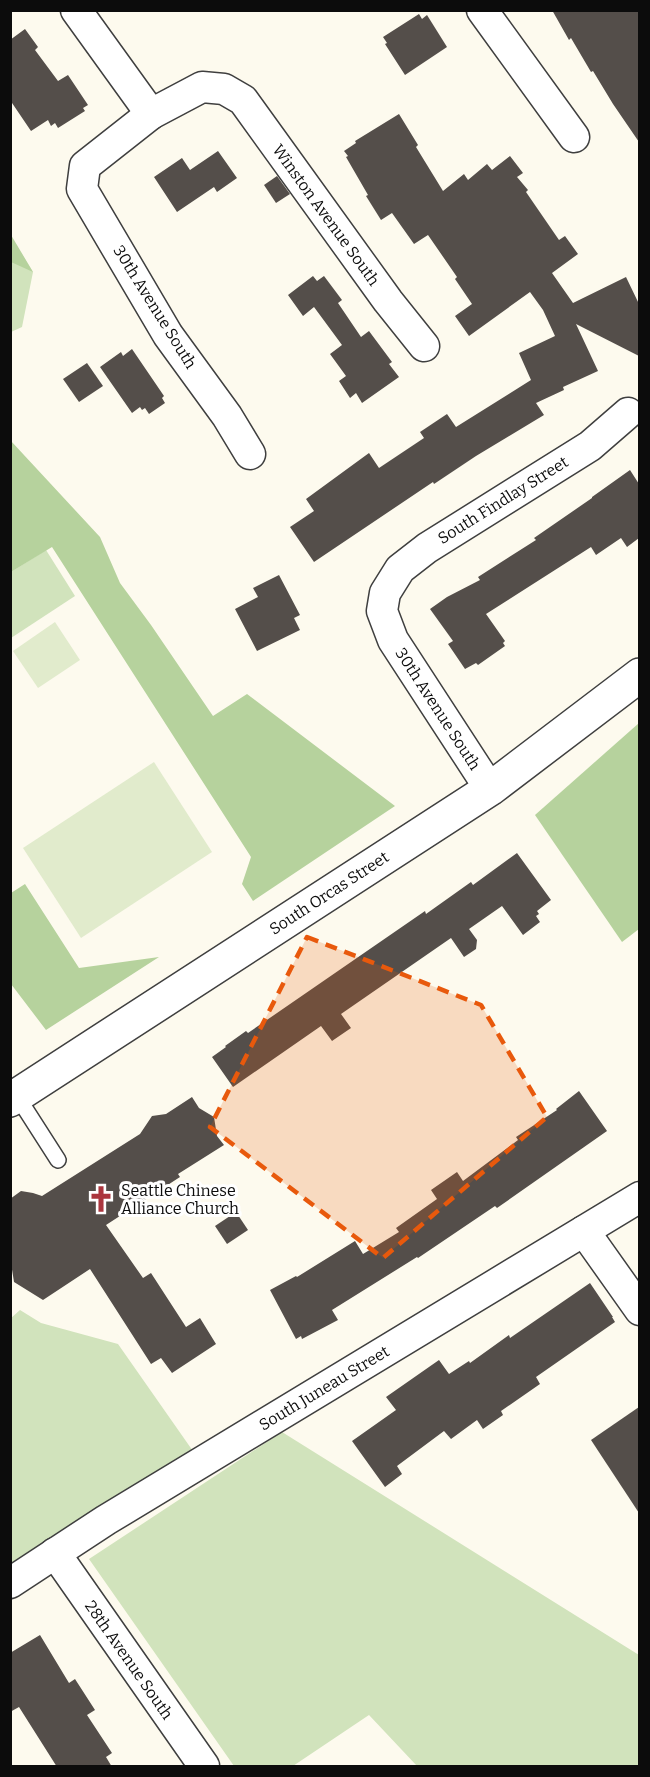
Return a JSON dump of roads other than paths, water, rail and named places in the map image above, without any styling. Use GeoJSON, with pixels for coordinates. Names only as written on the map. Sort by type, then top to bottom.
{"type":"FeatureCollection","features":[{"type":"Feature","properties":{"kind":"street"},"geometry":{"type":"LineString","coordinates":[[76,10],[151,114]]}},
{"type":"Feature","properties":{"kind":"street"},"geometry":{"type":"LineString","coordinates":[[482,10],[574,137]]}},
{"type":"Feature","properties":{"kind":"street","name":"Winston Avenue South"},"geometry":{"type":"LineString","coordinates":[[151,114],[202,87],[224,89],[243,100],[388,301],[424,346]]}},
{"type":"Feature","properties":{"kind":"street","name":"30th Avenue South"},"geometry":{"type":"LineString","coordinates":[[151,114],[85,166],[82,189],[168,335],[227,416],[250,454]]}},
{"type":"Feature","properties":{"kind":"street","name":"South Findlay Street"},"geometry":{"type":"LineString","coordinates":[[385,593],[400,569],[427,548],[590,446],[628,413]]}},
{"type":"Feature","properties":{"kind":"street","name":"30th Avenue South"},"geometry":{"type":"LineString","coordinates":[[385,593],[382,611],[393,640],[490,789]]}},
{"type":"Feature","properties":{"kind":"street","name":"South Orcas Street"},"geometry":{"type":"LineString","coordinates":[[14,1098],[490,789],[639,675]]}},
{"type":"Feature","properties":{"kind":"street","name":"South Juneau Street"},"geometry":{"type":"LineString","coordinates":[[10,1583],[258,1427],[639,1197]]}},
{"type":"Feature","properties":{"kind":"street"},"geometry":{"type":"LineString","coordinates":[[584,1231],[639,1310]]}},
{"type":"Feature","properties":{"kind":"street","name":"28th Avenue South"},"geometry":{"type":"LineString","coordinates":[[55,1553],[204,1767]]}},
{"type":"Feature","properties":{"kind":"lane"},"geometry":{"type":"LineString","coordinates":[[14,1098],[58,1160]]}},
{"type":"Feature","properties":{"kind":"place","name":"Seattle Chinese Alliance Church"},"geometry":{"type":"Point","coordinates":[101,1199]}}]}
